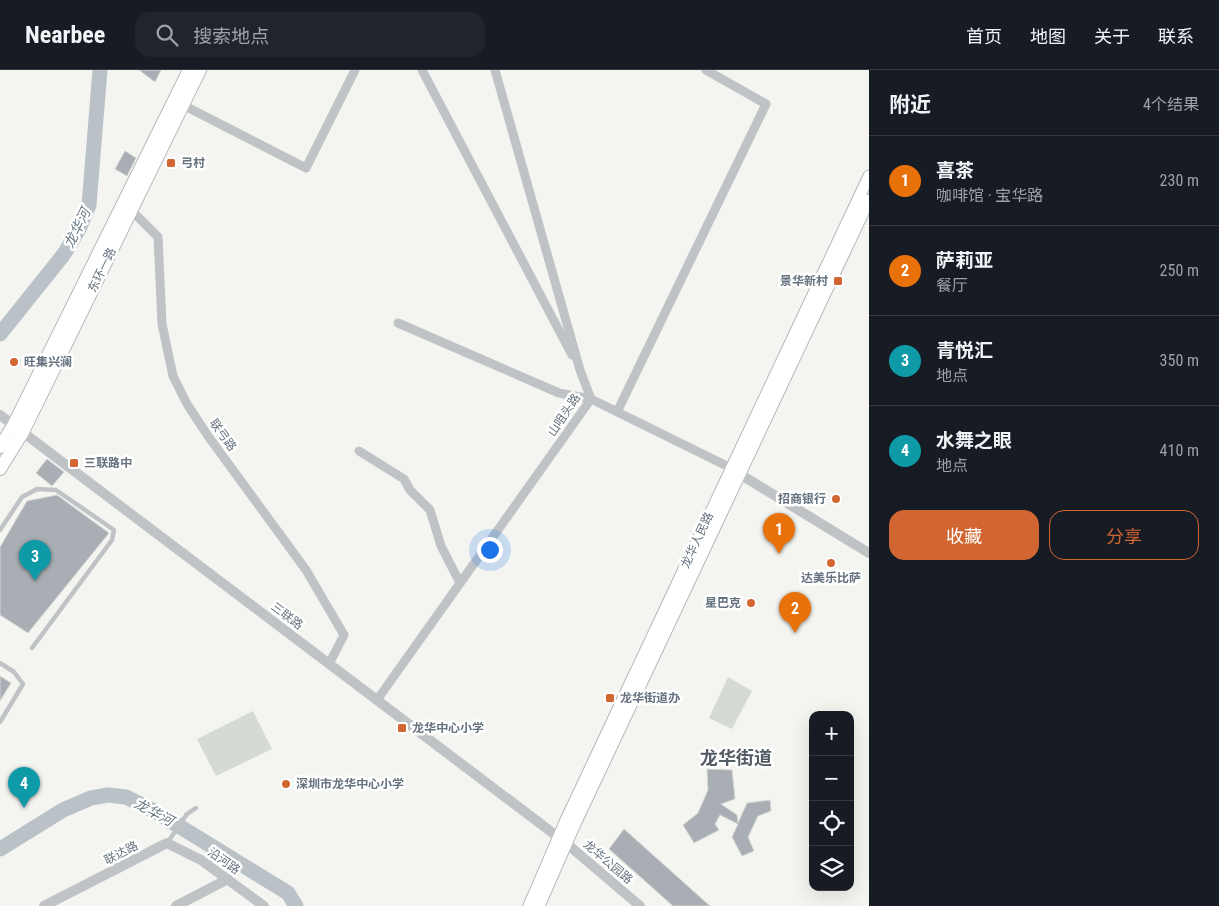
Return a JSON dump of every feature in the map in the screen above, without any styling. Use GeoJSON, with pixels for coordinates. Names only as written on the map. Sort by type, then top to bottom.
{"type":"FeatureCollection","features":[{"type":"Feature","properties":{"kind":"main road","name":"东环一路"},"geometry":{"type":"LineString","coordinates":[[178,103],[189,70]]}},
{"type":"Feature","properties":{"kind":"main road","name":"东环一路"},"geometry":{"type":"LineString","coordinates":[[0,469],[18,428],[178,103],[200,70]]}},
{"type":"Feature","properties":{"kind":"main road","name":"龙华人民路"},"geometry":{"type":"LineString","coordinates":[[529,906],[562,841],[735,471],[869,176]]}},
{"type":"Feature","properties":{"kind":"main road","name":"龙华人民路"},"geometry":{"type":"LineString","coordinates":[[735,471],[869,200]]}},
{"type":"Feature","properties":{"kind":"main road","name":"东环一路"},"geometry":{"type":"LineString","coordinates":[[0,447],[18,428]]}},
{"type":"Feature","properties":{"kind":"main road","name":"龙华人民路"},"geometry":{"type":"LineString","coordinates":[[539,906],[562,841]]}},
{"type":"Feature","properties":{"kind":"street"},"geometry":{"type":"LineString","coordinates":[[178,103],[306,168],[355,70]]}},
{"type":"Feature","properties":{"kind":"street"},"geometry":{"type":"LineString","coordinates":[[422,70],[580,370]]}},
{"type":"Feature","properties":{"kind":"street","name":"山咀头路"},"geometry":{"type":"LineString","coordinates":[[377,700],[591,399],[580,370],[496,70]]}},
{"type":"Feature","properties":{"kind":"street"},"geometry":{"type":"LineString","coordinates":[[618,412],[766,104],[706,70]]}},
{"type":"Feature","properties":{"kind":"street","name":"联弓路"},"geometry":{"type":"LineString","coordinates":[[127,206],[158,238],[162,324],[172,376],[186,404],[208,436],[306,570],[344,636],[330,664]]}},
{"type":"Feature","properties":{"kind":"street"},"geometry":{"type":"LineString","coordinates":[[398,323],[559,393],[591,399],[618,412],[735,471],[869,553]]}},
{"type":"Feature","properties":{"kind":"street","name":"三联路"},"geometry":{"type":"LineString","coordinates":[[0,415],[562,841]]}},
{"type":"Feature","properties":{"kind":"street"},"geometry":{"type":"LineString","coordinates":[[359,452],[404,478],[410,490],[430,510],[441,546],[460,583]]}},
{"type":"Feature","properties":{"kind":"street","name":"沿河路"},"geometry":{"type":"LineString","coordinates":[[170,839],[264,906]]}},
{"type":"Feature","properties":{"kind":"street","name":"联达路"},"geometry":{"type":"LineString","coordinates":[[44,906],[170,839]]}},
{"type":"Feature","properties":{"kind":"street","name":"龙华公园路"},"geometry":{"type":"LineString","coordinates":[[562,841],[640,906]]}},
{"type":"Feature","properties":{"kind":"street"},"geometry":{"type":"LineString","coordinates":[[176,906],[228,879]]}},
{"type":"Feature","properties":{"kind":"lane"},"geometry":{"type":"LineString","coordinates":[[0,530],[22,497],[37,490],[56,490],[114,530],[112,540],[32,648]]}},
{"type":"Feature","properties":{"kind":"lane"},"geometry":{"type":"LineString","coordinates":[[0,663],[14,672],[22,684],[0,722]]}},
{"type":"Feature","properties":{"kind":"lane"},"geometry":{"type":"LineString","coordinates":[[170,839],[185,818],[196,808]]}},
{"type":"Feature","properties":{"kind":"shaded area"},"geometry":{"type":"Polygon","coordinates":[[[728,677],[752,691],[732,729],[709,718],[728,677]]]}},
{"type":"Feature","properties":{"kind":"shaded area"},"geometry":{"type":"Polygon","coordinates":[[[253,711],[272,749],[216,776],[197,739],[253,711]]]}},
{"type":"Feature","properties":{"kind":"building"},"geometry":{"type":"Polygon","coordinates":[[[139,70],[161,70],[155,82],[139,70]]]}},
{"type":"Feature","properties":{"kind":"building"},"geometry":{"type":"Polygon","coordinates":[[[125,151],[136,158],[127,176],[115,169],[125,151]]]}},
{"type":"Feature","properties":{"kind":"building"},"geometry":{"type":"Polygon","coordinates":[[[47,459],[64,472],[52,486],[36,473],[47,459]]]}},
{"type":"Feature","properties":{"kind":"building"},"geometry":{"type":"Polygon","coordinates":[[[57,495],[109,533],[28,633],[0,615],[0,547],[27,501],[57,495]]]}},
{"type":"Feature","properties":{"kind":"building"},"geometry":{"type":"Polygon","coordinates":[[[0,676],[11,683],[0,701],[0,676]]]}},
{"type":"Feature","properties":{"kind":"building"},"geometry":{"type":"Polygon","coordinates":[[[707,769],[732,770],[735,799],[721,804],[737,815],[738,823],[747,803],[770,800],[771,811],[758,816],[748,837],[754,851],[742,856],[732,837],[738,824],[720,815],[715,824],[719,830],[694,843],[683,825],[698,813],[708,790],[707,769]]]}},
{"type":"Feature","properties":{"kind":"building"},"geometry":{"type":"Polygon","coordinates":[[[624,829],[710,906],[673,906],[609,849],[624,829]]]}},
{"type":"Feature","properties":{"kind":"waterway","name":"龙华河"},"geometry":{"type":"LineString","coordinates":[[0,334],[64,254],[79,229],[89,205],[100,70]]}},
{"type":"Feature","properties":{"kind":"waterway","name":"龙华河"},"geometry":{"type":"LineString","coordinates":[[0,849],[63,810],[91,798],[108,795],[126,797],[156,812],[288,893],[296,906]]}},
{"type":"Feature","properties":{"kind":"place","name":"弓村"},"geometry":{"type":"Point","coordinates":[171,163]}},
{"type":"Feature","properties":{"kind":"place","name":"景华新村"},"geometry":{"type":"Point","coordinates":[838,281]}},
{"type":"Feature","properties":{"kind":"place","name":"旺集兴澜"},"geometry":{"type":"Point","coordinates":[14,362]}},
{"type":"Feature","properties":{"kind":"place","name":"三联路中"},"geometry":{"type":"Point","coordinates":[74,463]}},
{"type":"Feature","properties":{"kind":"place","name":"招商银行"},"geometry":{"type":"Point","coordinates":[836,499]}},
{"type":"Feature","properties":{"kind":"place","name":"喜茶"},"geometry":{"type":"Point","coordinates":[779,554]}},
{"type":"Feature","properties":{"kind":"place","name":"达美乐比萨"},"geometry":{"type":"Point","coordinates":[831,563]}},
{"type":"Feature","properties":{"kind":"place","name":"青悦汇"},"geometry":{"type":"Point","coordinates":[35,581]}},
{"type":"Feature","properties":{"kind":"place","name":"星巴克"},"geometry":{"type":"Point","coordinates":[751,603]}},
{"type":"Feature","properties":{"kind":"place","name":"萨莉亚"},"geometry":{"type":"Point","coordinates":[795,633]}},
{"type":"Feature","properties":{"kind":"place","name":"龙华街道办"},"geometry":{"type":"Point","coordinates":[610,698]}},
{"type":"Feature","properties":{"kind":"place","name":"龙华中心小学"},"geometry":{"type":"Point","coordinates":[402,728]}},
{"type":"Feature","properties":{"kind":"place","name":"深圳市龙华中心小学"},"geometry":{"type":"Point","coordinates":[286,784]}},
{"type":"Feature","properties":{"kind":"place","name":"水舞之眼"},"geometry":{"type":"Point","coordinates":[24,808]}},
{"type":"Feature","properties":{"kind":"district","name":"龙华街道"},"geometry":{"type":"Point","coordinates":[736,758]}}]}
